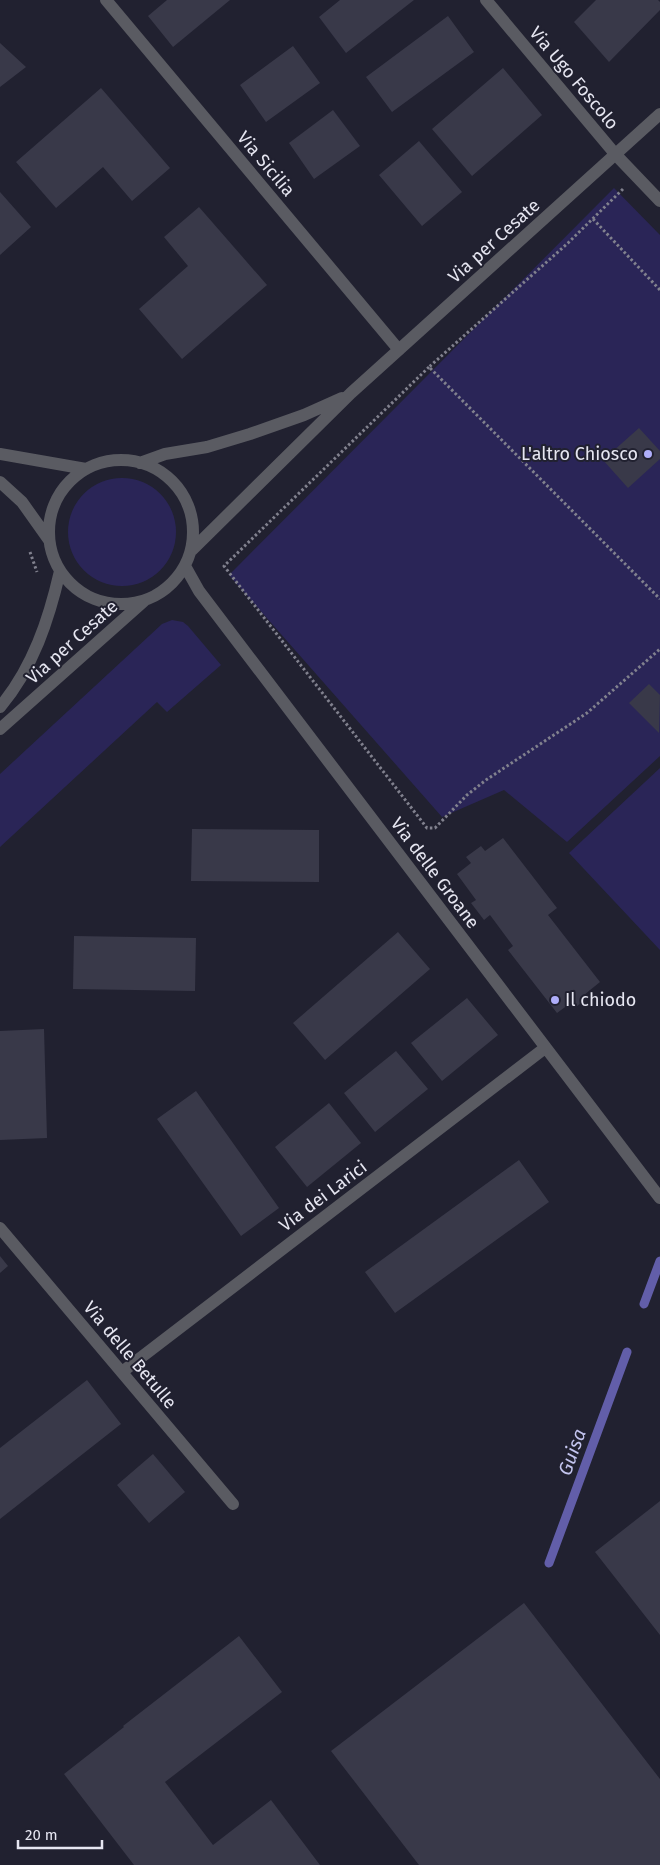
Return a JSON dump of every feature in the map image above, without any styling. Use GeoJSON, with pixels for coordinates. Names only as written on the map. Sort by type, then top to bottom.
{"type":"FeatureCollection","features":[{"type":"Feature","properties":{"kind":"street","name":"Via Sicilia"},"geometry":{"type":"LineString","coordinates":[[106,0],[399,350]]}},
{"type":"Feature","properties":{"kind":"street","name":"Via Ugo Foscolo"},"geometry":{"type":"LineString","coordinates":[[486,0],[616,155],[660,201]]}},
{"type":"Feature","properties":{"kind":"street","name":"Via per Cesate"},"geometry":{"type":"LineString","coordinates":[[192,550],[351,393],[660,114]]}},
{"type":"Feature","properties":{"kind":"street","name":"Via per Cesate"},"geometry":{"type":"LineString","coordinates":[[140,463],[165,454],[207,447],[250,434],[304,415],[351,393]]}},
{"type":"Feature","properties":{"kind":"street"},"geometry":{"type":"LineString","coordinates":[[0,454],[86,469]]}},
{"type":"Feature","properties":{"kind":"street"},"geometry":{"type":"LineString","coordinates":[[122,460],[140,463],[161,472],[177,487],[188,506],[193,528],[192,550],[185,566],[175,581],[161,593],[144,601],[121,605],[97,600],[76,589],[60,571],[53,556],[49,540],[50,519],[57,499],[69,482],[86,469],[104,462],[122,460]]}},
{"type":"Feature","properties":{"kind":"street"},"geometry":{"type":"LineString","coordinates":[[0,482],[22,502],[49,540]]}},
{"type":"Feature","properties":{"kind":"street","name":"Via delle Groane"},"geometry":{"type":"LineString","coordinates":[[185,566],[199,591],[660,1198]]}},
{"type":"Feature","properties":{"kind":"street","name":"Via per Cesate"},"geometry":{"type":"LineString","coordinates":[[0,707],[29,663],[54,599],[60,571]]}},
{"type":"Feature","properties":{"kind":"street","name":"Via per Cesate"},"geometry":{"type":"LineString","coordinates":[[0,729],[144,601]]}},
{"type":"Feature","properties":{"kind":"street","name":"Via dei Larici"},"geometry":{"type":"LineString","coordinates":[[122,1372],[545,1048]]}},
{"type":"Feature","properties":{"kind":"street","name":"Via delle Betulle"},"geometry":{"type":"LineString","coordinates":[[0,1228],[233,1504]]}},
{"type":"Feature","properties":{"kind":"path"},"geometry":{"type":"LineString","coordinates":[[636,176],[505,301],[429,367],[224,566],[427,828],[435,828],[467,795],[486,780],[587,713],[660,649]]}},
{"type":"Feature","properties":{"kind":"path"},"geometry":{"type":"LineString","coordinates":[[593,218],[660,290]]}},
{"type":"Feature","properties":{"kind":"path"},"geometry":{"type":"LineString","coordinates":[[429,367],[660,598]]}},
{"type":"Feature","properties":{"kind":"path"},"geometry":{"type":"LineString","coordinates":[[27,544],[38,569],[37,579]]}},
{"type":"Feature","properties":{"kind":"shaded area"},"geometry":{"type":"Polygon","coordinates":[[[614,188],[660,235],[660,756],[567,842],[504,790],[442,817],[229,575],[614,188]]]}},
{"type":"Feature","properties":{"kind":"shaded area"},"geometry":{"type":"Polygon","coordinates":[[[122,478],[143,482],[160,494],[172,511],[176,532],[172,553],[160,570],[143,582],[122,586],[101,582],[84,570],[72,553],[68,532],[72,511],[84,494],[101,482],[122,478]]]}},
{"type":"Feature","properties":{"kind":"shaded area"},"geometry":{"type":"Polygon","coordinates":[[[172,620],[183,622],[188,626],[221,665],[167,712],[157,702],[0,847],[0,774],[162,624],[172,620]]]}},
{"type":"Feature","properties":{"kind":"shaded area"},"geometry":{"type":"Polygon","coordinates":[[[660,768],[660,950],[569,853],[660,768]]]}},
{"type":"Feature","properties":{"kind":"building"},"geometry":{"type":"Polygon","coordinates":[[[167,0],[230,0],[173,47],[148,16],[167,0]]]}},
{"type":"Feature","properties":{"kind":"building"},"geometry":{"type":"Polygon","coordinates":[[[340,0],[414,0],[346,53],[319,17],[340,0]]]}},
{"type":"Feature","properties":{"kind":"building"},"geometry":{"type":"Polygon","coordinates":[[[596,0],[658,0],[660,2],[660,10],[609,62],[574,22],[596,0]]]}},
{"type":"Feature","properties":{"kind":"building"},"geometry":{"type":"Polygon","coordinates":[[[448,16],[474,52],[392,112],[366,77],[448,16]]]}},
{"type":"Feature","properties":{"kind":"building"},"geometry":{"type":"Polygon","coordinates":[[[0,43],[26,67],[0,87],[0,43]]]}},
{"type":"Feature","properties":{"kind":"building"},"geometry":{"type":"Polygon","coordinates":[[[293,46],[320,83],[266,122],[240,85],[293,46]]]}},
{"type":"Feature","properties":{"kind":"building"},"geometry":{"type":"Polygon","coordinates":[[[503,68],[542,115],[472,176],[432,129],[503,68]]]}},
{"type":"Feature","properties":{"kind":"building"},"geometry":{"type":"Polygon","coordinates":[[[101,88],[170,168],[132,201],[103,167],[56,208],[16,162],[101,88]]]}},
{"type":"Feature","properties":{"kind":"building"},"geometry":{"type":"Polygon","coordinates":[[[333,110],[360,146],[314,179],[289,143],[333,110]]]}},
{"type":"Feature","properties":{"kind":"building"},"geometry":{"type":"Polygon","coordinates":[[[419,141],[462,192],[422,226],[379,175],[419,141]]]}},
{"type":"Feature","properties":{"kind":"building"},"geometry":{"type":"Polygon","coordinates":[[[0,192],[31,227],[0,255],[0,192]]]}},
{"type":"Feature","properties":{"kind":"building"},"geometry":{"type":"Polygon","coordinates":[[[199,207],[267,285],[182,359],[139,309],[188,266],[164,237],[199,207]]]}},
{"type":"Feature","properties":{"kind":"building"},"geometry":{"type":"Polygon","coordinates":[[[639,428],[660,451],[660,459],[628,488],[603,460],[639,428]]]}},
{"type":"Feature","properties":{"kind":"building"},"geometry":{"type":"Polygon","coordinates":[[[649,684],[660,695],[659,733],[629,703],[649,684]]]}},
{"type":"Feature","properties":{"kind":"building"},"geometry":{"type":"Polygon","coordinates":[[[192,829],[319,830],[319,882],[191,881],[192,829]]]}},
{"type":"Feature","properties":{"kind":"building"},"geometry":{"type":"Polygon","coordinates":[[[503,838],[557,908],[548,915],[600,982],[584,995],[587,998],[576,1007],[572,1002],[557,1013],[508,950],[513,946],[490,915],[484,920],[471,903],[476,900],[457,874],[471,863],[466,857],[481,846],[485,851],[503,838]]]}},
{"type":"Feature","properties":{"kind":"building"},"geometry":{"type":"Polygon","coordinates":[[[398,932],[430,969],[325,1060],[293,1023],[398,932]]]}},
{"type":"Feature","properties":{"kind":"building"},"geometry":{"type":"Polygon","coordinates":[[[74,936],[196,938],[195,991],[73,989],[74,936]]]}},
{"type":"Feature","properties":{"kind":"building"},"geometry":{"type":"Polygon","coordinates":[[[467,998],[498,1035],[442,1081],[411,1043],[467,998]]]}},
{"type":"Feature","properties":{"kind":"building"},"geometry":{"type":"Polygon","coordinates":[[[44,1029],[47,1138],[0,1140],[0,1031],[44,1029]]]}},
{"type":"Feature","properties":{"kind":"building"},"geometry":{"type":"Polygon","coordinates":[[[396,1051],[428,1089],[375,1132],[344,1093],[396,1051]]]}},
{"type":"Feature","properties":{"kind":"building"},"geometry":{"type":"Polygon","coordinates":[[[196,1091],[279,1208],[241,1236],[157,1119],[196,1091]]]}},
{"type":"Feature","properties":{"kind":"building"},"geometry":{"type":"Polygon","coordinates":[[[329,1103],[361,1143],[307,1187],[275,1147],[329,1103]]]}},
{"type":"Feature","properties":{"kind":"building"},"geometry":{"type":"Polygon","coordinates":[[[519,1160],[549,1202],[395,1313],[365,1272],[519,1160]]]}},
{"type":"Feature","properties":{"kind":"building"},"geometry":{"type":"Polygon","coordinates":[[[0,1256],[8,1266],[0,1273],[0,1256]]]}},
{"type":"Feature","properties":{"kind":"building"},"geometry":{"type":"Polygon","coordinates":[[[87,1380],[121,1424],[0,1519],[0,1448],[87,1380]]]}},
{"type":"Feature","properties":{"kind":"building"},"geometry":{"type":"Polygon","coordinates":[[[153,1454],[185,1492],[149,1523],[117,1485],[153,1454]]]}},
{"type":"Feature","properties":{"kind":"building"},"geometry":{"type":"Polygon","coordinates":[[[660,1501],[660,1635],[595,1552],[660,1501]]]}},
{"type":"Feature","properties":{"kind":"building"},"geometry":{"type":"Polygon","coordinates":[[[524,1603],[660,1779],[660,1865],[419,1865],[331,1751],[524,1603]]]}},
{"type":"Feature","properties":{"kind":"building"},"geometry":{"type":"Polygon","coordinates":[[[239,1636],[282,1692],[165,1782],[213,1845],[271,1800],[320,1865],[134,1865],[64,1774],[239,1636]]]}},
{"type":"Feature","properties":{"kind":"waterway","name":"Guisa"},"geometry":{"type":"LineString","coordinates":[[644,1304],[660,1261]]}},
{"type":"Feature","properties":{"kind":"waterway","name":"Guisa"},"geometry":{"type":"LineString","coordinates":[[549,1563],[627,1352]]}},
{"type":"Feature","properties":{"kind":"place","name":"L'altro Chiosco"},"geometry":{"type":"Point","coordinates":[648,454]}},
{"type":"Feature","properties":{"kind":"place","name":"Il chiodo"},"geometry":{"type":"Point","coordinates":[555,1000]}}]}
